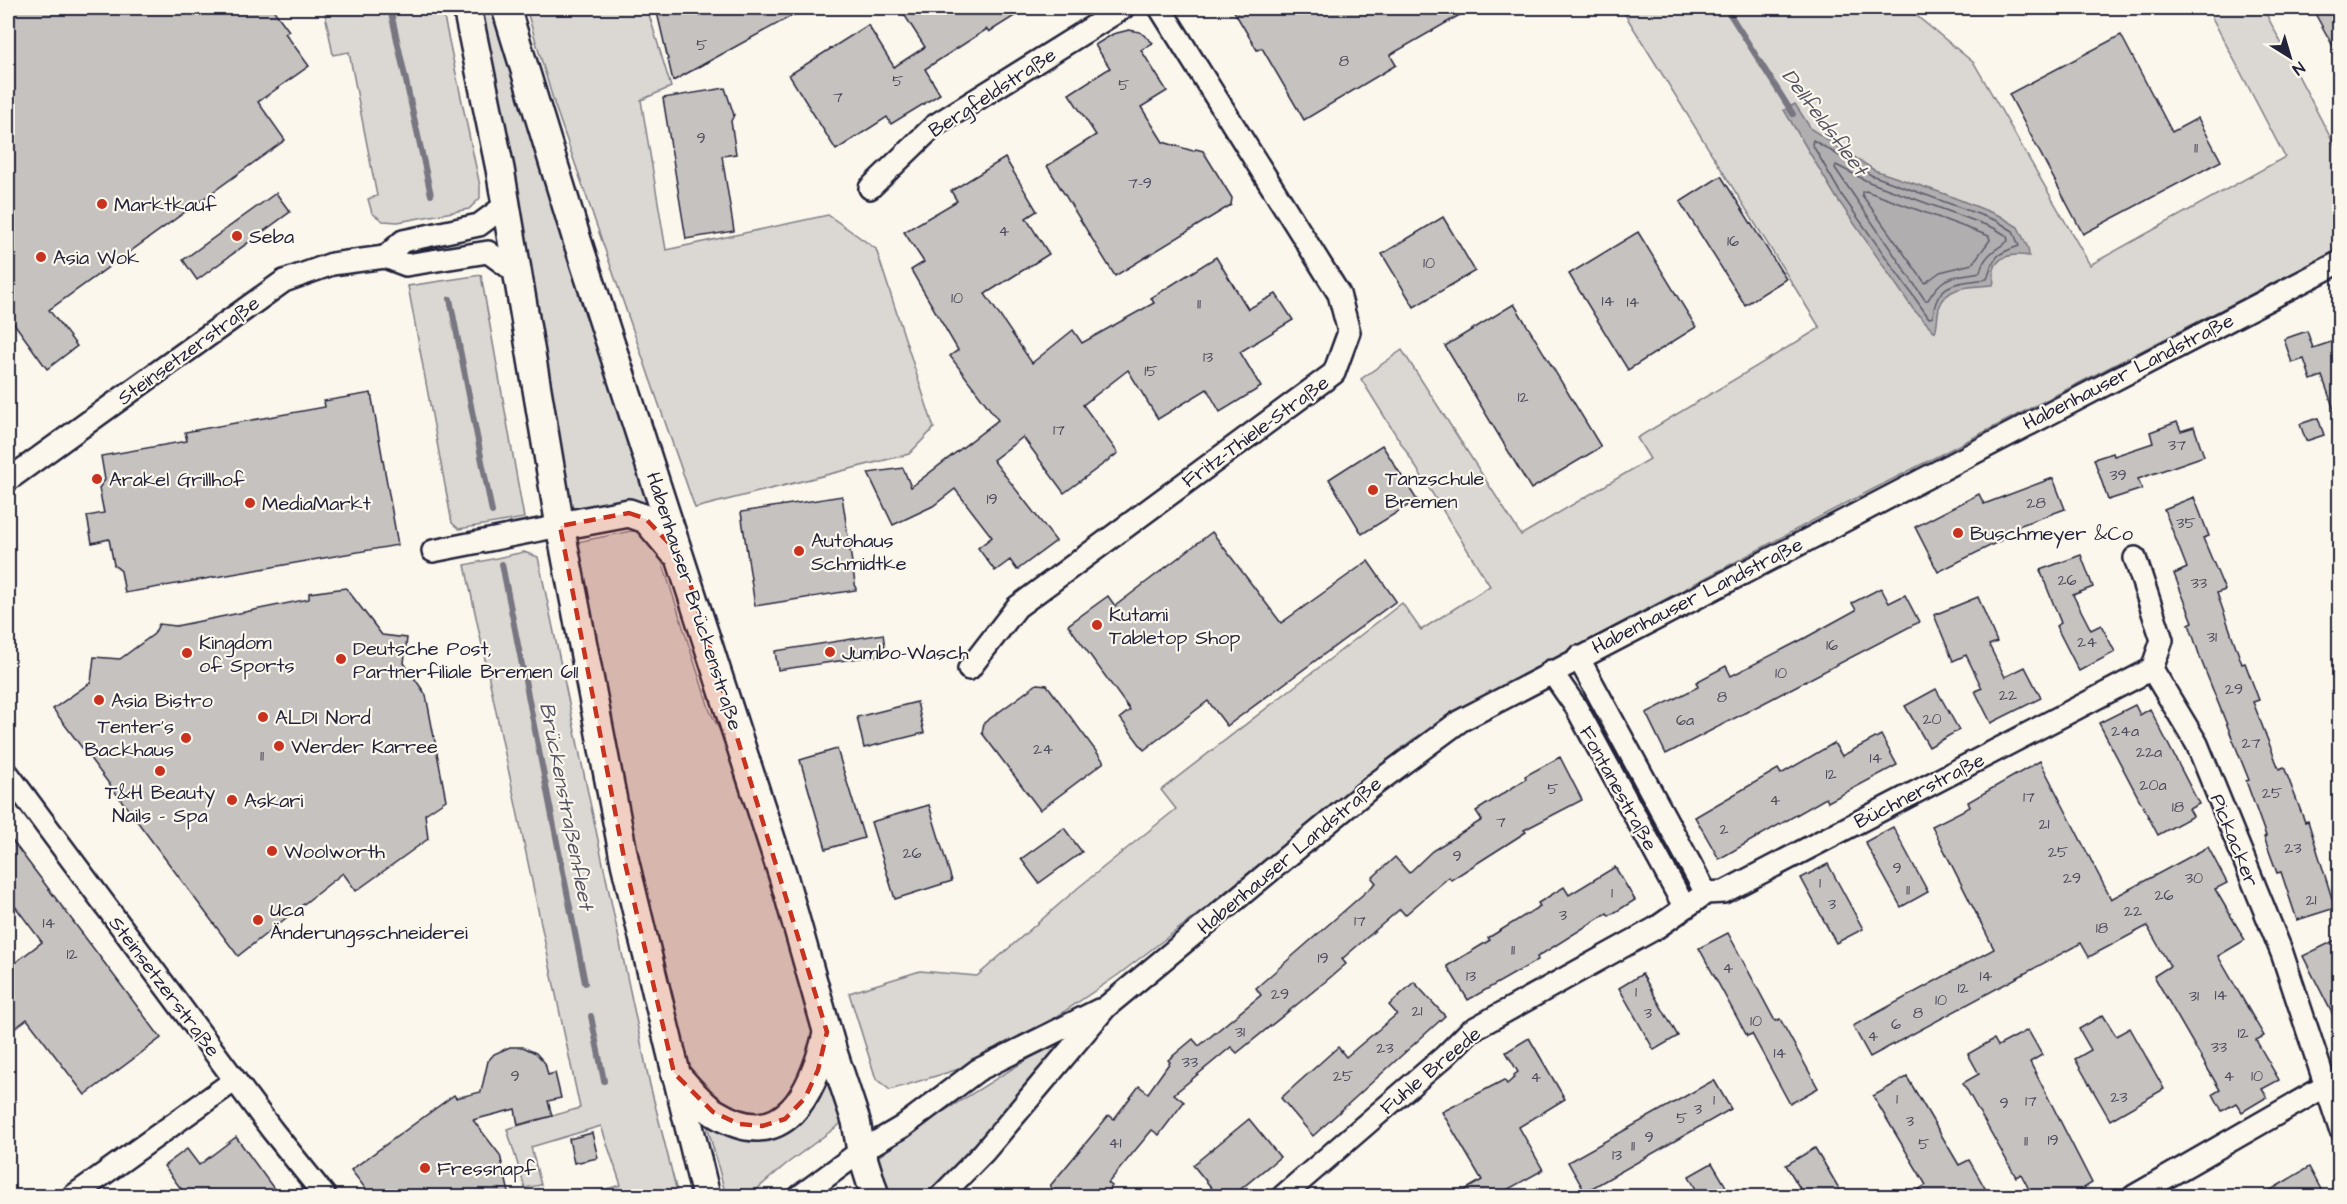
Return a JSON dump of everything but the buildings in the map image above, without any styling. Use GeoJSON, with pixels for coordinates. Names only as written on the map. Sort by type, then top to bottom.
{"type":"FeatureCollection","features":[{"type":"Feature","properties":{"kind":"main road"},"geometry":{"type":"LineString","coordinates":[[467,8],[506,205],[560,526],[625,863],[674,1074],[706,1197]]}},
{"type":"Feature","properties":{"kind":"main road","name":"Habenhauser Brückenstraße"},"geometry":{"type":"LineString","coordinates":[[506,8],[578,240],[784,879],[827,1032],[856,1121],[861,1151],[875,1197]]}},
{"type":"Feature","properties":{"kind":"main road"},"geometry":{"type":"LineString","coordinates":[[560,526],[629,513],[646,519],[670,550],[682,557]]}},
{"type":"Feature","properties":{"kind":"main road"},"geometry":{"type":"LineString","coordinates":[[674,1074],[713,1112],[739,1124],[762,1126],[785,1119],[805,1098],[818,1070],[827,1032]]}},
{"type":"Feature","properties":{"kind":"street","name":"Bergfeldstraße"},"geometry":{"type":"LineString","coordinates":[[870,188],[934,126],[1123,8]]}},
{"type":"Feature","properties":{"kind":"street","name":"Fritz-Thiele-Straße"},"geometry":{"type":"LineString","coordinates":[[969,669],[1017,607],[1334,373],[1349,332],[1339,294],[1160,8]]}},
{"type":"Feature","properties":{"kind":"street","name":"Steinsetzerstraße"},"geometry":{"type":"LineString","coordinates":[[385,257],[403,241],[479,225],[506,205]]}},
{"type":"Feature","properties":{"kind":"street","name":"Steinsetzerstraße"},"geometry":{"type":"LineString","coordinates":[[8,480],[284,281],[332,264],[385,257],[406,265],[488,252],[517,273]]}},
{"type":"Feature","properties":{"kind":"street","name":"Habenhauser Landstraße"},"geometry":{"type":"LineString","coordinates":[[941,1197],[984,1152],[1106,1007],[1417,752],[1460,721],[1578,657],[2340,261]]}},
{"type":"Feature","properties":{"kind":"street"},"geometry":{"type":"LineString","coordinates":[[433,551],[560,526]]}},
{"type":"Feature","properties":{"kind":"street"},"geometry":{"type":"LineString","coordinates":[[2135,558],[2162,640],[2152,669]]}},
{"type":"Feature","properties":{"kind":"street","name":"Fontanestraße"},"geometry":{"type":"LineString","coordinates":[[1578,657],[1706,893]]}},
{"type":"Feature","properties":{"kind":"street","name":"Büchnerstraße"},"geometry":{"type":"LineString","coordinates":[[1684,906],[1706,893],[1724,892],[2152,669]]}},
{"type":"Feature","properties":{"kind":"street","name":"Pickacker"},"geometry":{"type":"LineString","coordinates":[[2152,669],[2197,744],[2282,953],[2324,1087],[2340,1129]]}},
{"type":"Feature","properties":{"kind":"street","name":"Fontanestraße"},"geometry":{"type":"LineString","coordinates":[[1551,672],[1576,707],[1684,906]]}},
{"type":"Feature","properties":{"kind":"street","name":"Steinsetzerstraße"},"geometry":{"type":"LineString","coordinates":[[8,774],[235,1080],[325,1197]]}},
{"type":"Feature","properties":{"kind":"street","name":"Fuhle Breede"},"geometry":{"type":"LineString","coordinates":[[1282,1197],[1445,1056],[1470,1031],[1656,928],[1684,906]]}},
{"type":"Feature","properties":{"kind":"street","name":"Habenhauser Landstraße"},"geometry":{"type":"LineString","coordinates":[[808,1195],[861,1151],[902,1126],[978,1070],[1106,1007]]}},
{"type":"Feature","properties":{"kind":"street"},"geometry":{"type":"LineString","coordinates":[[73,1197],[235,1080]]}},
{"type":"Feature","properties":{"kind":"street"},"geometry":{"type":"LineString","coordinates":[[2134,1197],[2324,1087]]}},
{"type":"Feature","properties":{"kind":"highlighted area"},"geometry":{"type":"Polygon","coordinates":[[[629,513],[646,519],[682,557],[827,1032],[818,1070],[805,1098],[785,1119],[762,1126],[739,1124],[713,1112],[674,1073],[625,863],[560,526],[611,515],[629,513]]]}},
{"type":"Feature","properties":{"kind":"shaded area"},"geometry":{"type":"Polygon","coordinates":[[[324,8],[442,8],[480,186],[480,198],[469,209],[398,222],[383,221],[372,213],[368,199],[377,196],[349,52],[333,55],[324,8]]]}},
{"type":"Feature","properties":{"kind":"shaded area"},"geometry":{"type":"Polygon","coordinates":[[[479,8],[496,8],[657,509],[571,512],[479,8]]]}},
{"type":"Feature","properties":{"kind":"shaded area"},"geometry":{"type":"Polygon","coordinates":[[[526,8],[647,8],[671,87],[641,100],[666,250],[828,215],[876,249],[934,428],[909,454],[695,508],[555,106],[526,8]]]}},
{"type":"Feature","properties":{"kind":"shaded area"},"geometry":{"type":"Polygon","coordinates":[[[1621,8],[1907,8],[1974,63],[2090,265],[2285,157],[2207,8],[2263,8],[2339,154],[2339,249],[1829,512],[1482,697],[1412,740],[1203,910],[1118,975],[1056,1017],[959,1069],[890,1090],[876,1079],[849,993],[920,971],[977,976],[1079,887],[1176,809],[1161,790],[1402,603],[1421,630],[1490,586],[1361,379],[1402,350],[1521,535],[1650,459],[1637,438],[1820,328],[1621,8]]]}},
{"type":"Feature","properties":{"kind":"shaded area"},"geometry":{"type":"Polygon","coordinates":[[[481,275],[524,518],[459,529],[452,523],[408,286],[481,275]]]}},
{"type":"Feature","properties":{"kind":"shaded area"},"geometry":{"type":"Polygon","coordinates":[[[631,531],[640,532],[661,558],[710,711],[745,781],[811,1002],[812,1040],[803,1074],[776,1113],[743,1112],[716,1099],[695,1076],[680,1047],[623,795],[577,542],[631,531]]]}},
{"type":"Feature","properties":{"kind":"shaded area"},"geometry":{"type":"Polygon","coordinates":[[[524,552],[538,557],[650,1085],[678,1196],[581,1196],[621,1185],[601,1126],[531,1147],[541,1185],[525,1188],[507,1129],[580,1108],[465,565],[524,552]]]}},
{"type":"Feature","properties":{"kind":"shaded area"},"geometry":{"type":"Polygon","coordinates":[[[1059,1040],[1063,1045],[1050,1061],[928,1196],[888,1196],[878,1157],[931,1119],[1059,1040]]]}},
{"type":"Feature","properties":{"kind":"shaded area"},"geometry":{"type":"Polygon","coordinates":[[[832,1074],[843,1122],[785,1165],[749,1196],[726,1196],[707,1125],[751,1138],[797,1124],[818,1102],[832,1074]]]}},
{"type":"Feature","properties":{"kind":"water"},"geometry":{"type":"Polygon","coordinates":[[[1795,104],[1811,129],[1874,170],[1945,194],[2000,216],[2018,227],[2028,248],[2029,256],[2013,255],[1999,261],[1994,270],[1993,285],[1962,288],[1948,295],[1939,308],[1935,332],[1913,309],[1836,197],[1784,110],[1795,104]]]}},
{"type":"Feature","properties":{"kind":"waterway","name":"Brückenstraßenfleet"},"geometry":{"type":"LineString","coordinates":[[390,8],[431,195]]}},
{"type":"Feature","properties":{"kind":"waterway","name":"Dellfeldsfleet"},"geometry":{"type":"LineString","coordinates":[[1726,8],[1793,114]]}},
{"type":"Feature","properties":{"kind":"waterway","name":"Brückenstraßenfleet"},"geometry":{"type":"LineString","coordinates":[[450,299],[492,512]]}},
{"type":"Feature","properties":{"kind":"waterway","name":"Brückenstraßenfleet"},"geometry":{"type":"LineString","coordinates":[[502,564],[585,983]]}},
{"type":"Feature","properties":{"kind":"waterway","name":"Brückenstraßenfleet"},"geometry":{"type":"LineString","coordinates":[[591,1016],[604,1081]]}},
{"type":"Feature","properties":{"kind":"place","name":"Marktkauf"},"geometry":{"type":"Point","coordinates":[102,204]}},
{"type":"Feature","properties":{"kind":"place","name":"Seba"},"geometry":{"type":"Point","coordinates":[237,236]}},
{"type":"Feature","properties":{"kind":"place","name":"Asia Wok"},"geometry":{"type":"Point","coordinates":[41,257]}},
{"type":"Feature","properties":{"kind":"place","name":"Arakel Grillhof"},"geometry":{"type":"Point","coordinates":[97,479]}},
{"type":"Feature","properties":{"kind":"place","name":"Tanzschule Bremen"},"geometry":{"type":"Point","coordinates":[1373,490]}},
{"type":"Feature","properties":{"kind":"place","name":"MediaMarkt"},"geometry":{"type":"Point","coordinates":[250,503]}},
{"type":"Feature","properties":{"kind":"place","name":"Buschmeyer &Co"},"geometry":{"type":"Point","coordinates":[1958,533]}},
{"type":"Feature","properties":{"kind":"place","name":"Autohaus Schmidtke"},"geometry":{"type":"Point","coordinates":[799,551]}},
{"type":"Feature","properties":{"kind":"place","name":"Kutami Tabletop Shop"},"geometry":{"type":"Point","coordinates":[1097,625]}},
{"type":"Feature","properties":{"kind":"place","name":"Jumbo-Wasch"},"geometry":{"type":"Point","coordinates":[830,652]}},
{"type":"Feature","properties":{"kind":"place","name":"Kingdom of Sports"},"geometry":{"type":"Point","coordinates":[187,653]}},
{"type":"Feature","properties":{"kind":"place","name":"Deutsche Post, Partnerfiliale Bremen 611"},"geometry":{"type":"Point","coordinates":[341,659]}},
{"type":"Feature","properties":{"kind":"place","name":"Asia Bistro"},"geometry":{"type":"Point","coordinates":[99,700]}},
{"type":"Feature","properties":{"kind":"place","name":"ALDI Nord"},"geometry":{"type":"Point","coordinates":[263,717]}},
{"type":"Feature","properties":{"kind":"place","name":"Tenter's Backhaus"},"geometry":{"type":"Point","coordinates":[186,738]}},
{"type":"Feature","properties":{"kind":"place","name":"Werder Karree"},"geometry":{"type":"Point","coordinates":[279,746]}},
{"type":"Feature","properties":{"kind":"place","name":"T&H Beauty Nails - Spa"},"geometry":{"type":"Point","coordinates":[160,771]}},
{"type":"Feature","properties":{"kind":"place","name":"Askari"},"geometry":{"type":"Point","coordinates":[232,800]}},
{"type":"Feature","properties":{"kind":"place","name":"Woolworth"},"geometry":{"type":"Point","coordinates":[272,851]}},
{"type":"Feature","properties":{"kind":"place","name":"Uca Änderungsschneiderei"},"geometry":{"type":"Point","coordinates":[258,920]}},
{"type":"Feature","properties":{"kind":"place","name":"Fressnapf"},"geometry":{"type":"Point","coordinates":[425,1168]}}]}
